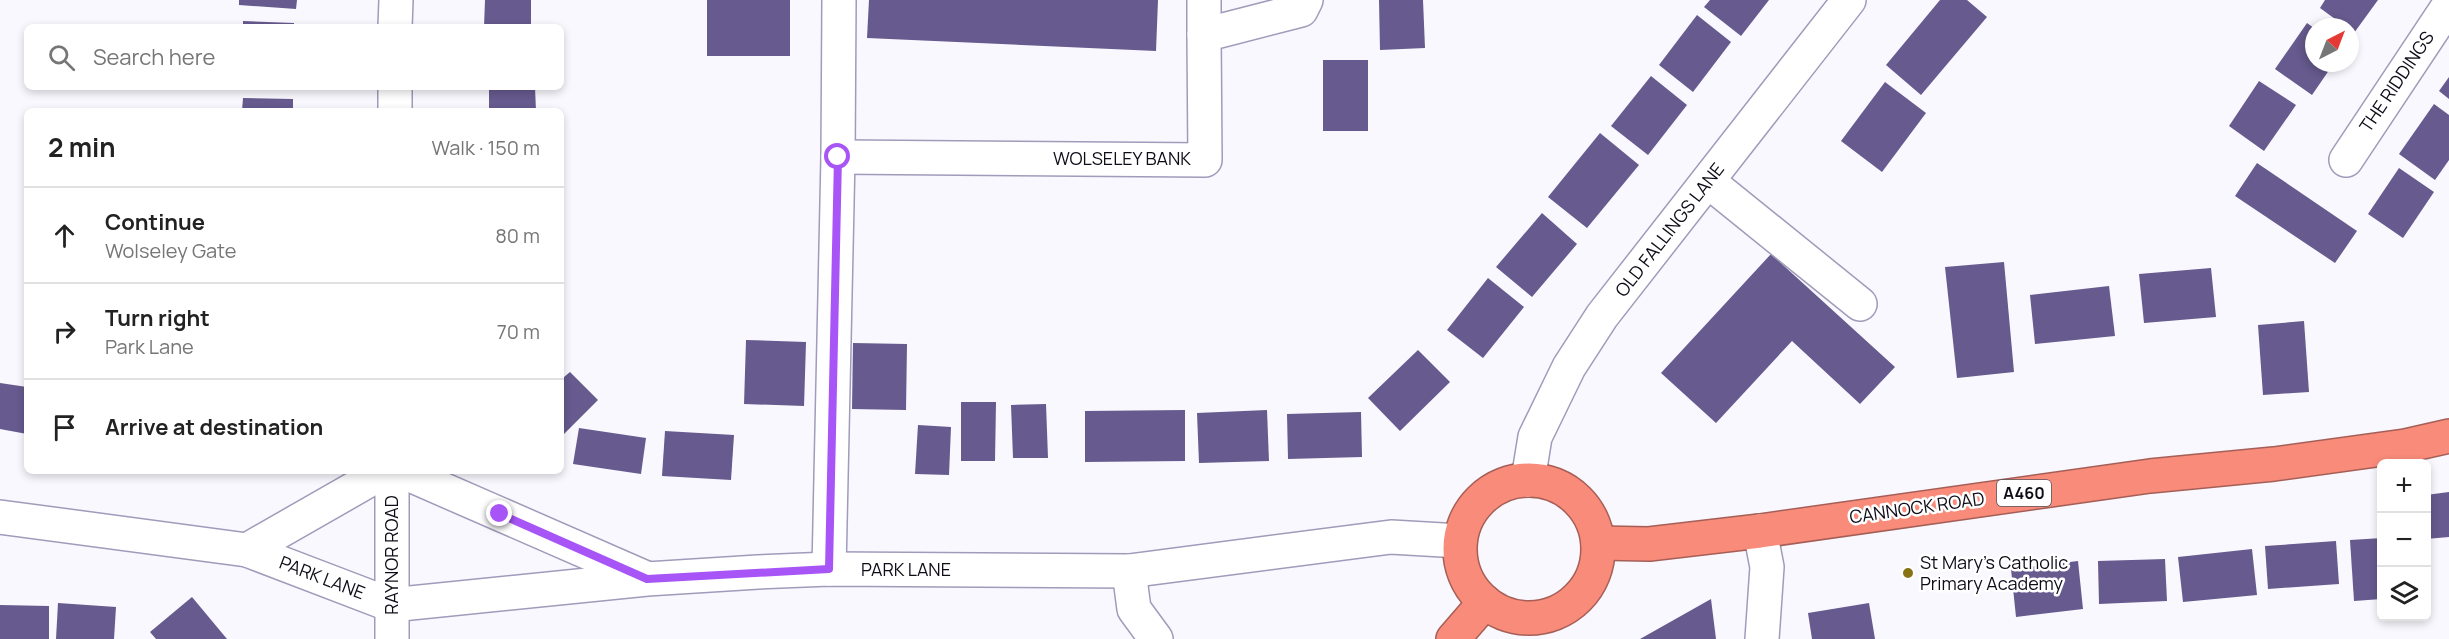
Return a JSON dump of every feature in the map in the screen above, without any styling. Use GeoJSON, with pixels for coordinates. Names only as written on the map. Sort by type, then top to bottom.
{"type":"FeatureCollection","features":[{"type":"Feature","properties":{"kind":"highway","name":"CANNOCK ROAD"},"geometry":{"type":"LineString","coordinates":[[1598,543],[1648,544],[1760,531],[2150,476],[2274,465],[2405,446],[2449,436]]}},
{"type":"Feature","properties":{"kind":"highway"},"geometry":{"type":"LineString","coordinates":[[1528,480],[1556,485],[1569,493],[1588,514],[1598,543],[1597,561],[1583,592],[1562,609],[1543,616],[1522,617],[1509,615],[1485,602],[1473,590],[1465,575],[1460,541],[1468,517],[1483,498],[1504,485],[1528,480]]}},
{"type":"Feature","properties":{"kind":"highway"},"geometry":{"type":"LineString","coordinates":[[1453,639],[1485,602]]}},
{"type":"Feature","properties":{"kind":"street"},"geometry":{"type":"LineString","coordinates":[[395,24],[396,0]]}},
{"type":"Feature","properties":{"kind":"street"},"geometry":{"type":"LineString","coordinates":[[829,569],[838,157],[838,0]]}},
{"type":"Feature","properties":{"kind":"street"},"geometry":{"type":"LineString","coordinates":[[1204,0],[1204,34],[1301,10],[1306,0]]}},
{"type":"Feature","properties":{"kind":"street","name":"OLD FALLINGS LANE"},"geometry":{"type":"LineString","coordinates":[[1528,480],[1535,437],[1569,368],[1602,316],[1850,0]]}},
{"type":"Feature","properties":{"kind":"street","name":"THE RIDDINGS"},"geometry":{"type":"LineString","coordinates":[[2346,160],[2449,5]]}},
{"type":"Feature","properties":{"kind":"street","name":"WOLSELEY BANK"},"geometry":{"type":"LineString","coordinates":[[838,157],[1205,159],[1204,34]]}},
{"type":"Feature","properties":{"kind":"street"},"geometry":{"type":"LineString","coordinates":[[395,90],[395,108]]}},
{"type":"Feature","properties":{"kind":"street"},"geometry":{"type":"LineString","coordinates":[[1709,182],[1860,304]]}},
{"type":"Feature","properties":{"kind":"street","name":"PARK LANE"},"geometry":{"type":"LineString","coordinates":[[247,550],[380,474]]}},
{"type":"Feature","properties":{"kind":"street","name":"RAYNOR ROAD"},"geometry":{"type":"LineString","coordinates":[[392,474],[392,639]]}},
{"type":"Feature","properties":{"kind":"street","name":"PARK LANE"},"geometry":{"type":"LineString","coordinates":[[408,474],[647,579]]}},
{"type":"Feature","properties":{"kind":"street","name":"PARK LANE"},"geometry":{"type":"LineString","coordinates":[[0,517],[247,550],[391,605],[647,579],[829,569],[1129,571],[1392,537],[1460,541]]}},
{"type":"Feature","properties":{"kind":"street"},"geometry":{"type":"LineString","coordinates":[[1760,531],[1767,567],[1762,639]]}},
{"type":"Feature","properties":{"kind":"street"},"geometry":{"type":"LineString","coordinates":[[1129,571],[1134,609],[1156,639]]}},
{"type":"Feature","properties":{"kind":"building"},"geometry":{"type":"Polygon","coordinates":[[[239,0],[297,0],[296,9],[239,5],[239,0]]]}},
{"type":"Feature","properties":{"kind":"building"},"geometry":{"type":"Polygon","coordinates":[[[485,0],[531,0],[531,24],[484,24],[485,0]]]}},
{"type":"Feature","properties":{"kind":"building"},"geometry":{"type":"Polygon","coordinates":[[[707,0],[790,0],[790,56],[707,56],[707,0]]]}},
{"type":"Feature","properties":{"kind":"building"},"geometry":{"type":"Polygon","coordinates":[[[869,0],[1158,0],[1156,51],[867,38],[869,0]]]}},
{"type":"Feature","properties":{"kind":"building"},"geometry":{"type":"Polygon","coordinates":[[[1379,0],[1423,0],[1425,48],[1380,50],[1379,0]]]}},
{"type":"Feature","properties":{"kind":"building"},"geometry":{"type":"Polygon","coordinates":[[[1710,0],[1769,0],[1741,36],[1704,7],[1710,0]]]}},
{"type":"Feature","properties":{"kind":"building"},"geometry":{"type":"Polygon","coordinates":[[[1940,0],[1967,0],[1987,17],[1921,95],[1886,65],[1940,0]]]}},
{"type":"Feature","properties":{"kind":"building"},"geometry":{"type":"Polygon","coordinates":[[[2325,0],[2378,0],[2359,26],[2359,18],[2334,18],[2320,8],[2325,0]]]}},
{"type":"Feature","properties":{"kind":"building"},"geometry":{"type":"Polygon","coordinates":[[[1697,15],[1731,42],[1693,92],[1659,65],[1697,15]]]}},
{"type":"Feature","properties":{"kind":"building"},"geometry":{"type":"Polygon","coordinates":[[[243,21],[294,23],[294,24],[243,24],[243,21]]]}},
{"type":"Feature","properties":{"kind":"building"},"geometry":{"type":"Polygon","coordinates":[[[2305,26],[2305,72],[2328,72],[2312,95],[2275,69],[2305,26]]]}},
{"type":"Feature","properties":{"kind":"building"},"geometry":{"type":"Polygon","coordinates":[[[1323,60],[1368,60],[1368,131],[1323,131],[1323,60]]]}},
{"type":"Feature","properties":{"kind":"building"},"geometry":{"type":"Polygon","coordinates":[[[1651,76],[1687,105],[1648,155],[1611,126],[1651,76]]]}},
{"type":"Feature","properties":{"kind":"building"},"geometry":{"type":"Polygon","coordinates":[[[2449,77],[2449,99],[2439,91],[2449,77]]]}},
{"type":"Feature","properties":{"kind":"building"},"geometry":{"type":"Polygon","coordinates":[[[2259,81],[2296,105],[2264,151],[2229,126],[2259,81]]]}},
{"type":"Feature","properties":{"kind":"building"},"geometry":{"type":"Polygon","coordinates":[[[1885,82],[1926,113],[1882,172],[1841,141],[1885,82]]]}},
{"type":"Feature","properties":{"kind":"building"},"geometry":{"type":"Polygon","coordinates":[[[489,90],[535,90],[536,108],[489,108],[489,90]]]}},
{"type":"Feature","properties":{"kind":"building"},"geometry":{"type":"Polygon","coordinates":[[[243,98],[293,99],[293,108],[242,108],[243,98]]]}},
{"type":"Feature","properties":{"kind":"building"},"geometry":{"type":"Polygon","coordinates":[[[2434,104],[2449,115],[2449,160],[2435,180],[2399,154],[2434,104]]]}},
{"type":"Feature","properties":{"kind":"building"},"geometry":{"type":"Polygon","coordinates":[[[1600,133],[1639,165],[1587,228],[1548,197],[1600,133]]]}},
{"type":"Feature","properties":{"kind":"building"},"geometry":{"type":"Polygon","coordinates":[[[2257,163],[2357,231],[2335,263],[2235,196],[2257,163]]]}},
{"type":"Feature","properties":{"kind":"building"},"geometry":{"type":"Polygon","coordinates":[[[2399,168],[2434,192],[2403,238],[2368,214],[2399,168]]]}},
{"type":"Feature","properties":{"kind":"building"},"geometry":{"type":"Polygon","coordinates":[[[1542,213],[1577,244],[1532,297],[1496,267],[1542,213]]]}},
{"type":"Feature","properties":{"kind":"building"},"geometry":{"type":"Polygon","coordinates":[[[1771,254],[1895,367],[1860,404],[1792,341],[1716,423],[1661,373],[1771,254]]]}},
{"type":"Feature","properties":{"kind":"building"},"geometry":{"type":"Polygon","coordinates":[[[2004,262],[2014,372],[1957,378],[1945,267],[2004,262]]]}},
{"type":"Feature","properties":{"kind":"building"},"geometry":{"type":"Polygon","coordinates":[[[2211,268],[2216,317],[2144,323],[2139,274],[2211,268]]]}},
{"type":"Feature","properties":{"kind":"building"},"geometry":{"type":"Polygon","coordinates":[[[1488,278],[1524,307],[1483,358],[1447,330],[1488,278]]]}},
{"type":"Feature","properties":{"kind":"building"},"geometry":{"type":"Polygon","coordinates":[[[2109,286],[2115,336],[2035,344],[2030,295],[2109,286]]]}},
{"type":"Feature","properties":{"kind":"building"},"geometry":{"type":"Polygon","coordinates":[[[2304,321],[2309,392],[2263,395],[2258,325],[2304,321]]]}},
{"type":"Feature","properties":{"kind":"building"},"geometry":{"type":"Polygon","coordinates":[[[746,340],[806,342],[804,406],[744,404],[746,340]]]}},
{"type":"Feature","properties":{"kind":"building"},"geometry":{"type":"Polygon","coordinates":[[[853,343],[907,344],[906,410],[852,409],[853,343]]]}},
{"type":"Feature","properties":{"kind":"building"},"geometry":{"type":"Polygon","coordinates":[[[1418,350],[1450,382],[1400,431],[1368,398],[1418,350]]]}},
{"type":"Feature","properties":{"kind":"building"},"geometry":{"type":"Polygon","coordinates":[[[570,372],[598,400],[564,434],[564,377],[570,372]]]}},
{"type":"Feature","properties":{"kind":"building"},"geometry":{"type":"Polygon","coordinates":[[[0,383],[24,387],[24,433],[0,429],[0,383]]]}},
{"type":"Feature","properties":{"kind":"building"},"geometry":{"type":"Polygon","coordinates":[[[961,402],[996,402],[995,461],[961,461],[961,402]]]}},
{"type":"Feature","properties":{"kind":"building"},"geometry":{"type":"Polygon","coordinates":[[[1046,404],[1048,458],[1013,458],[1011,405],[1046,404]]]}},
{"type":"Feature","properties":{"kind":"building"},"geometry":{"type":"Polygon","coordinates":[[[1185,410],[1185,461],[1085,462],[1085,411],[1185,410]]]}},
{"type":"Feature","properties":{"kind":"building"},"geometry":{"type":"Polygon","coordinates":[[[1267,410],[1269,461],[1199,463],[1197,413],[1267,410]]]}},
{"type":"Feature","properties":{"kind":"building"},"geometry":{"type":"Polygon","coordinates":[[[1361,412],[1362,457],[1288,459],[1287,414],[1361,412]]]}},
{"type":"Feature","properties":{"kind":"building"},"geometry":{"type":"Polygon","coordinates":[[[918,425],[951,427],[949,475],[915,474],[918,425]]]}},
{"type":"Feature","properties":{"kind":"building"},"geometry":{"type":"Polygon","coordinates":[[[579,428],[646,438],[641,474],[573,464],[579,428]]]}},
{"type":"Feature","properties":{"kind":"building"},"geometry":{"type":"Polygon","coordinates":[[[665,431],[734,435],[731,480],[662,476],[665,431]]]}},
{"type":"Feature","properties":{"kind":"building"},"geometry":{"type":"Polygon","coordinates":[[[2449,492],[2449,537],[2431,539],[2431,494],[2449,492]]]}},
{"type":"Feature","properties":{"kind":"building"},"geometry":{"type":"Polygon","coordinates":[[[2377,538],[2377,599],[2354,601],[2350,540],[2377,538]]]}},
{"type":"Feature","properties":{"kind":"building"},"geometry":{"type":"Polygon","coordinates":[[[2336,541],[2339,584],[2268,589],[2265,546],[2336,541]]]}},
{"type":"Feature","properties":{"kind":"building"},"geometry":{"type":"Polygon","coordinates":[[[2252,549],[2257,595],[2183,602],[2178,557],[2252,549]]]}},
{"type":"Feature","properties":{"kind":"building"},"geometry":{"type":"Polygon","coordinates":[[[2165,559],[2167,601],[2099,604],[2098,561],[2165,559]]]}},
{"type":"Feature","properties":{"kind":"building"},"geometry":{"type":"Polygon","coordinates":[[[2078,561],[2083,609],[2016,617],[2011,569],[2078,561]]]}},
{"type":"Feature","properties":{"kind":"building"},"geometry":{"type":"Polygon","coordinates":[[[192,597],[227,639],[156,639],[150,632],[192,597]]]}},
{"type":"Feature","properties":{"kind":"building"},"geometry":{"type":"Polygon","coordinates":[[[1711,599],[1716,639],[1640,639],[1711,599]]]}},
{"type":"Feature","properties":{"kind":"building"},"geometry":{"type":"Polygon","coordinates":[[[58,603],[116,607],[114,639],[56,639],[58,603]]]}},
{"type":"Feature","properties":{"kind":"building"},"geometry":{"type":"Polygon","coordinates":[[[1869,603],[1875,639],[1812,639],[1808,613],[1869,603]]]}},
{"type":"Feature","properties":{"kind":"building"},"geometry":{"type":"Polygon","coordinates":[[[0,605],[49,606],[49,639],[0,639],[0,605]]]}},
{"type":"Feature","properties":{"kind":"place","name":"St Mary's Catholic Primary Academy"},"geometry":{"type":"Point","coordinates":[1908,573]}},
{"type":"Feature","properties":{"kind":"route"},"geometry":{"type":"LineString","coordinates":[[500,514],[647,579],[829,569],[838,157]]}}]}
